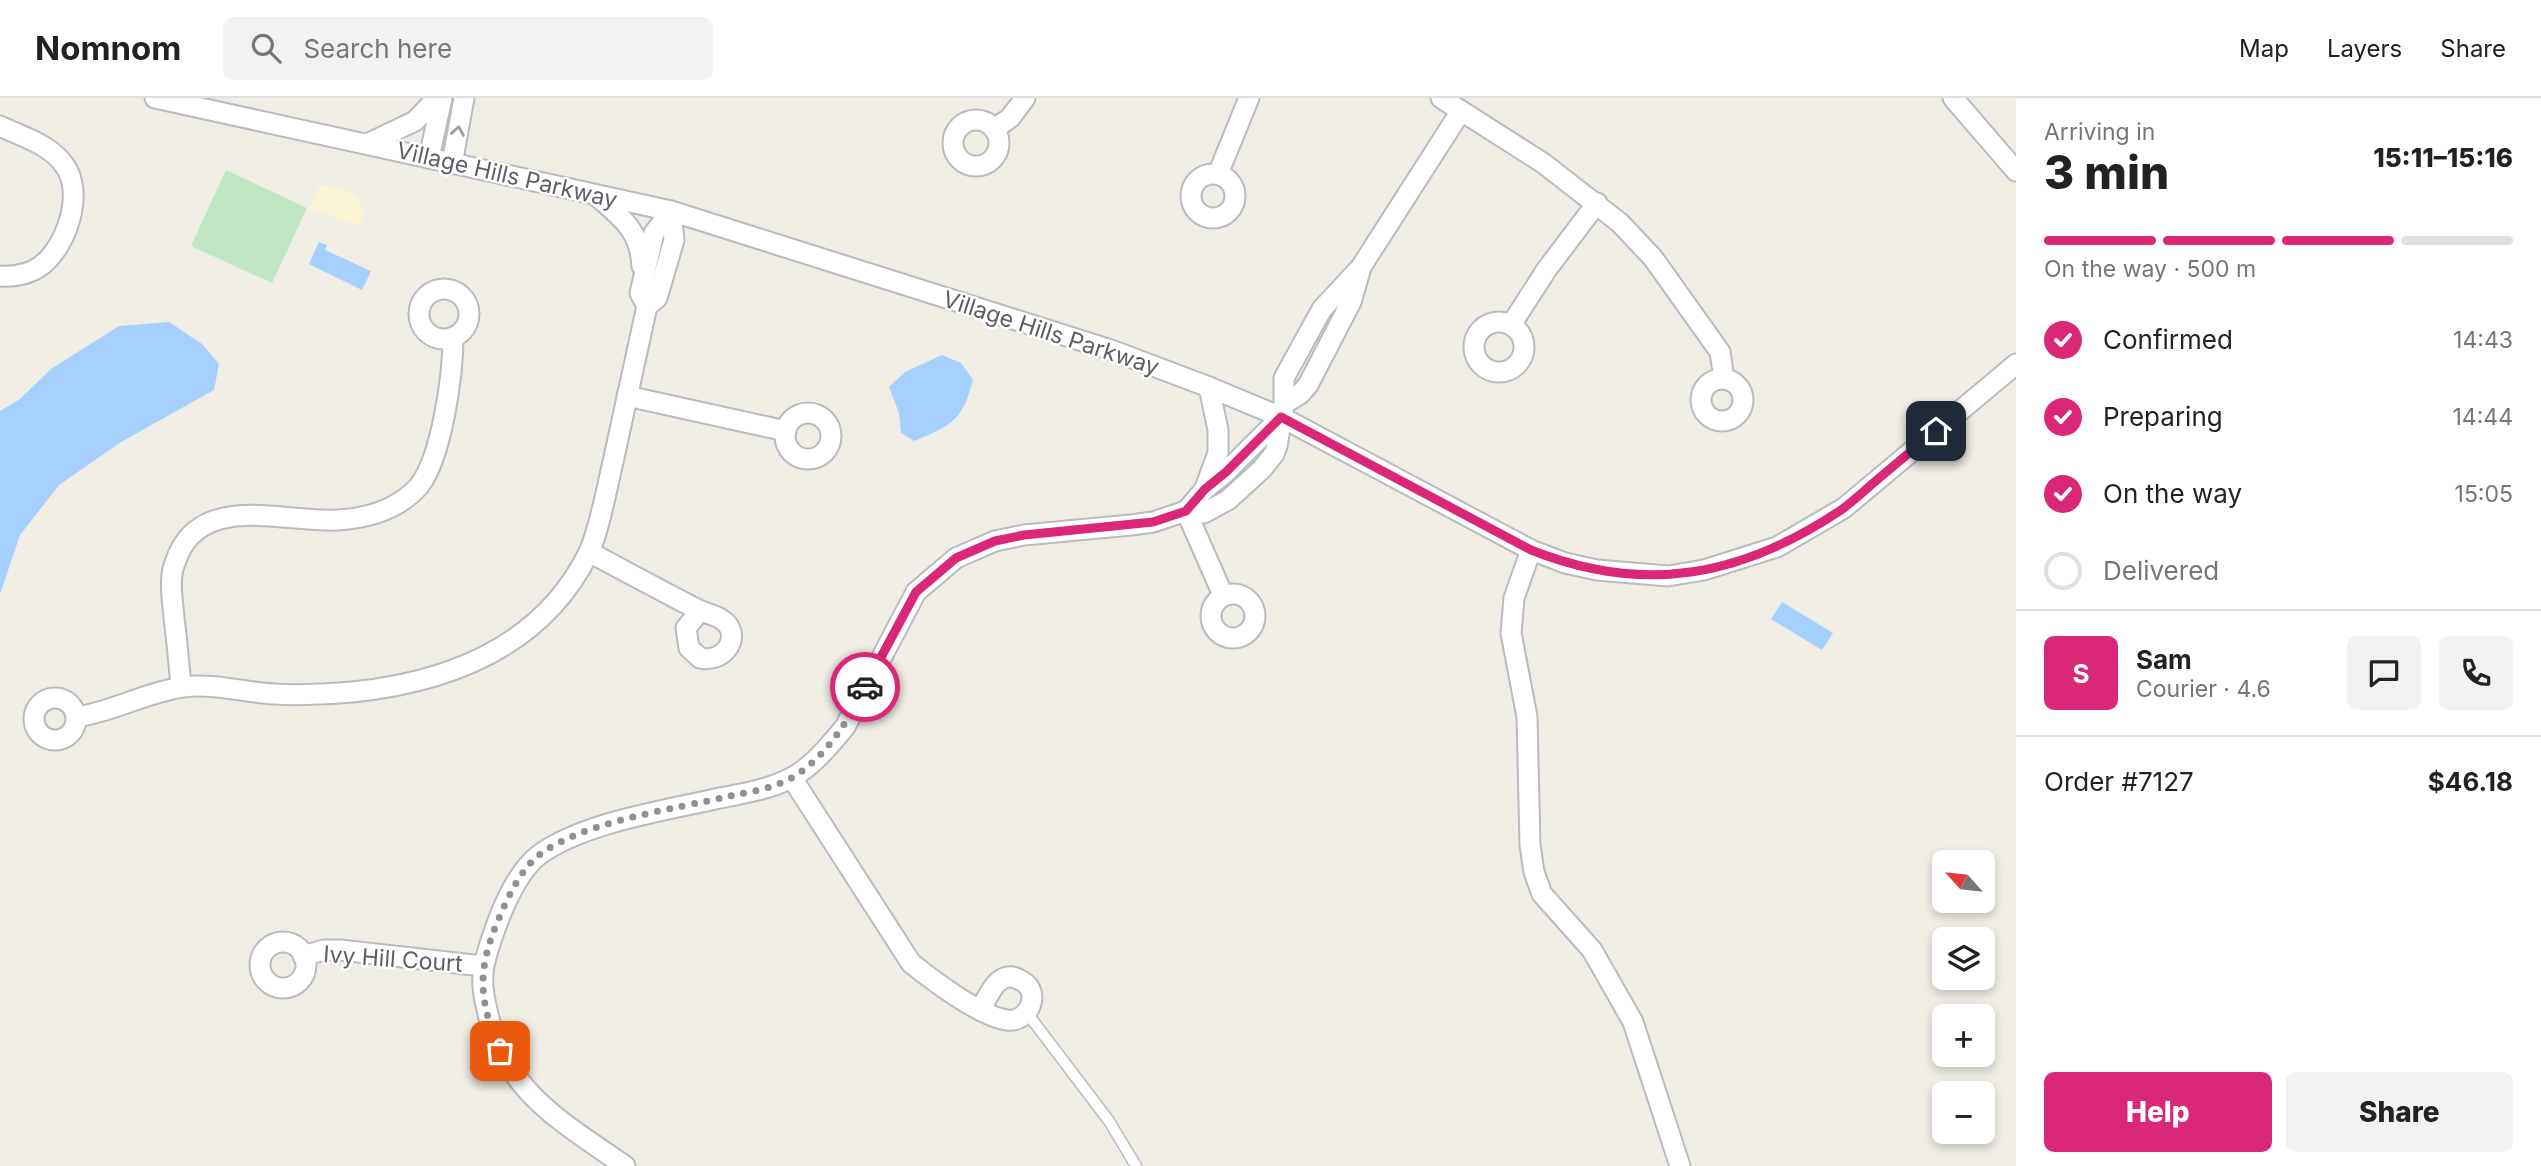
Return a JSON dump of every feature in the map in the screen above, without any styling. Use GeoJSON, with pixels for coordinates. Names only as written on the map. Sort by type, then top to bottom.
{"type":"FeatureCollection","features":[{"type":"Feature","properties":{"kind":"street","name":"Village Hills Parkway"},"geometry":{"type":"LineString","coordinates":[[155,98],[671,211],[1111,350],[1209,387],[1282,410],[1531,550],[1565,563],[1597,570],[1668,576],[1704,570],[1777,547],[1844,509],[2016,364]]}},
{"type":"Feature","properties":{"kind":"street"},"geometry":{"type":"LineString","coordinates":[[367,144],[415,121],[437,98]]}},
{"type":"Feature","properties":{"kind":"street"},"geometry":{"type":"LineString","coordinates":[[429,158],[442,98]]}},
{"type":"Feature","properties":{"kind":"street"},"geometry":{"type":"LineString","coordinates":[[452,164],[464,98]]}},
{"type":"Feature","properties":{"kind":"street"},"geometry":{"type":"LineString","coordinates":[[995,130],[1010,118],[1025,98]]}},
{"type":"Feature","properties":{"kind":"street"},"geometry":{"type":"LineString","coordinates":[[1218,174],[1249,98]]}},
{"type":"Feature","properties":{"kind":"street"},"geometry":{"type":"LineString","coordinates":[[1441,98],[1543,163],[1620,223],[1653,258],[1720,352],[1724,379]]}},
{"type":"Feature","properties":{"kind":"street"},"geometry":{"type":"LineString","coordinates":[[1953,98],[2016,171]]}},
{"type":"Feature","properties":{"kind":"street"},"geometry":{"type":"LineString","coordinates":[[625,1166],[547,1111],[527,1092],[513,1073],[491,1029],[482,985],[483,966],[503,910],[522,875],[538,856],[559,844],[619,820],[758,790],[792,778],[815,759],[845,727],[916,592],[956,558],[995,541],[1024,535],[1142,524],[1186,511],[1204,513],[1228,500],[1262,469],[1278,446],[1284,379],[1322,309],[1361,267],[1461,111]]}},
{"type":"Feature","properties":{"kind":"street"},"geometry":{"type":"LineString","coordinates":[[0,127],[46,147],[56,155],[67,169],[72,184],[73,201],[62,238],[53,253],[41,265],[20,274],[0,276]]}},
{"type":"Feature","properties":{"kind":"street"},"geometry":{"type":"LineString","coordinates":[[594,194],[630,227],[641,248],[643,281]]}},
{"type":"Feature","properties":{"kind":"street"},"geometry":{"type":"LineString","coordinates":[[1511,325],[1547,269],[1597,203]]}},
{"type":"Feature","properties":{"kind":"street"},"geometry":{"type":"LineString","coordinates":[[647,306],[640,293],[654,233],[671,211]]}},
{"type":"Feature","properties":{"kind":"street"},"geometry":{"type":"LineString","coordinates":[[76,717],[100,713],[181,687],[196,686],[275,694],[352,692],[416,681],[449,672],[495,653],[536,623],[570,584],[589,552],[608,484],[647,306],[657,298],[674,240],[671,211]]}},
{"type":"Feature","properties":{"kind":"street"},"geometry":{"type":"LineString","coordinates":[[181,687],[172,574],[182,546],[192,533],[203,524],[222,517],[336,520],[355,518],[392,508],[406,498],[429,470],[436,447],[453,362],[453,337]]}},
{"type":"Feature","properties":{"kind":"street"},"geometry":{"type":"LineString","coordinates":[[1205,489],[1218,453],[1218,430],[1209,387]]}},
{"type":"Feature","properties":{"kind":"street"},"geometry":{"type":"LineString","coordinates":[[627,396],[786,431]]}},
{"type":"Feature","properties":{"kind":"street"},"geometry":{"type":"LineString","coordinates":[[1186,511],[1205,489],[1226,472],[1282,410]]}},
{"type":"Feature","properties":{"kind":"street"},"geometry":{"type":"LineString","coordinates":[[1186,511],[1223,594]]}},
{"type":"Feature","properties":{"kind":"street"},"geometry":{"type":"LineString","coordinates":[[1531,550],[1514,597],[1511,633],[1527,718],[1530,845],[1534,872],[1542,894],[1592,950],[1633,1021],[1681,1166]]}},
{"type":"Feature","properties":{"kind":"street"},"geometry":{"type":"LineString","coordinates":[[589,552],[707,613]]}},
{"type":"Feature","properties":{"kind":"street"},"geometry":{"type":"LineString","coordinates":[[792,778],[903,953],[936,984],[981,1009],[1006,1020],[1021,1018],[1027,1013],[1031,1007],[1031,990],[1026,983],[1010,977],[995,983],[981,1009]]}},
{"type":"Feature","properties":{"kind":"street","name":"Ivy Hill Court"},"geometry":{"type":"LineString","coordinates":[[303,956],[324,950],[340,950],[483,966]]}},
{"type":"Feature","properties":{"kind":"lane"},"geometry":{"type":"LineString","coordinates":[[1027,1013],[1109,1121],[1136,1166]]}},
{"type":"Feature","properties":{"kind":"green space"},"geometry":{"type":"Polygon","coordinates":[[[226,170],[307,208],[272,283],[191,246],[226,170]]]}},
{"type":"Feature","properties":{"kind":"sand"},"geometry":{"type":"Polygon","coordinates":[[[320,185],[342,189],[358,199],[365,214],[358,226],[310,208],[320,185]]]}},
{"type":"Feature","properties":{"kind":"water"},"geometry":{"type":"Polygon","coordinates":[[[319,242],[327,245],[325,250],[371,271],[362,290],[309,264],[319,242]]]}},
{"type":"Feature","properties":{"kind":"water"},"geometry":{"type":"Polygon","coordinates":[[[169,322],[202,344],[219,364],[214,390],[121,442],[59,485],[20,535],[0,594],[0,411],[20,399],[51,369],[119,326],[169,322]]]}},
{"type":"Feature","properties":{"kind":"water"},"geometry":{"type":"Polygon","coordinates":[[[942,355],[961,363],[973,380],[969,394],[954,420],[914,441],[901,433],[899,413],[889,387],[905,372],[942,355]]]}},
{"type":"Feature","properties":{"kind":"water"},"geometry":{"type":"Polygon","coordinates":[[[1782,602],[1833,633],[1822,650],[1771,619],[1782,602]]]}},
{"type":"Feature","properties":{"kind":"way so far"},"geometry":{"type":"LineString","coordinates":[[500,1051],[491,1029],[482,985],[483,966],[503,910],[522,875],[538,856],[559,844],[619,820],[758,790],[792,778],[815,759],[845,727],[865,687]]}},
{"type":"Feature","properties":{"kind":"route"},"geometry":{"type":"LineString","coordinates":[[865,687],[916,592],[956,558],[995,541],[1024,535],[1153,522],[1186,511],[1205,489],[1226,472],[1281,417],[1531,550],[1565,563],[1597,570],[1668,576],[1704,570],[1741,559],[1777,547],[1808,531],[1844,509],[1936,431]]}}]}
